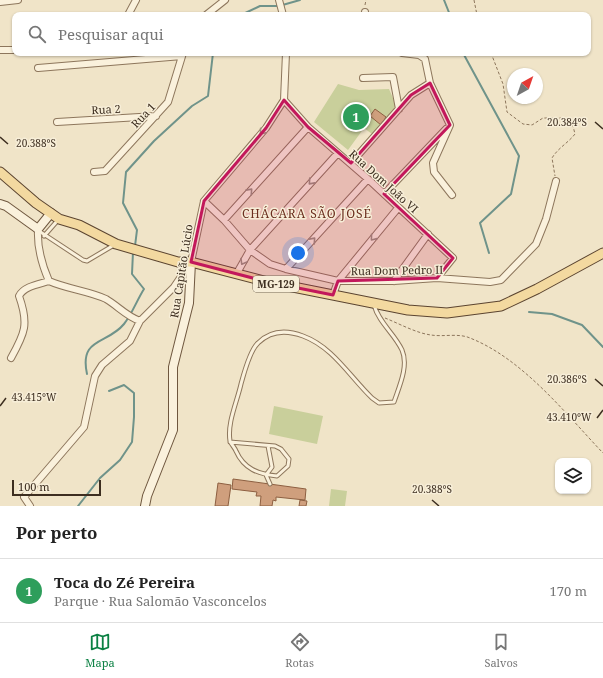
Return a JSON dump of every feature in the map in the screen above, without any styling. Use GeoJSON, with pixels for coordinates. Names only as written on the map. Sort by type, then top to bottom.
{"type":"FeatureCollection","features":[{"type":"Feature","properties":{"kind":"main road","name":"MG-129"},"geometry":{"type":"LineString","coordinates":[[0,172],[19,189],[59,219],[79,225],[116,244],[178,262],[191,262],[268,282],[408,310],[446,313],[501,306],[537,289],[603,253]]}},
{"type":"Feature","properties":{"kind":"street"},"geometry":{"type":"LineString","coordinates":[[0,2],[18,0]]}},
{"type":"Feature","properties":{"kind":"street"},"geometry":{"type":"LineString","coordinates":[[130,12],[136,0]]}},
{"type":"Feature","properties":{"kind":"street"},"geometry":{"type":"LineString","coordinates":[[210,12],[225,0]]}},
{"type":"Feature","properties":{"kind":"street"},"geometry":{"type":"LineString","coordinates":[[279,0],[282,12]]}},
{"type":"Feature","properties":{"kind":"street"},"geometry":{"type":"LineString","coordinates":[[0,50],[12,50]]}},
{"type":"Feature","properties":{"kind":"street"},"geometry":{"type":"LineString","coordinates":[[38,68],[161,56]]}},
{"type":"Feature","properties":{"kind":"street","name":"Rua 1"},"geometry":{"type":"LineString","coordinates":[[94,172],[105,171],[168,102],[181,56]]}},
{"type":"Feature","properties":{"kind":"street"},"geometry":{"type":"LineString","coordinates":[[204,201],[266,128],[284,100],[286,56]]}},
{"type":"Feature","properties":{"kind":"street"},"geometry":{"type":"LineString","coordinates":[[420,56],[425,59],[430,83],[450,125],[433,163],[434,172],[452,195]]}},
{"type":"Feature","properties":{"kind":"street"},"geometry":{"type":"LineString","coordinates":[[363,78],[393,77],[399,109]]}},
{"type":"Feature","properties":{"kind":"street"},"geometry":{"type":"LineString","coordinates":[[351,163],[411,95],[430,83]]}},
{"type":"Feature","properties":{"kind":"street","name":"Rua Dom João VI"},"geometry":{"type":"LineString","coordinates":[[284,100],[308,127],[351,163],[453,258],[437,278]]}},
{"type":"Feature","properties":{"kind":"street","name":"Rua 2"},"geometry":{"type":"LineString","coordinates":[[57,122],[156,116]]}},
{"type":"Feature","properties":{"kind":"street"},"geometry":{"type":"LineString","coordinates":[[384,194],[450,125]]}},
{"type":"Feature","properties":{"kind":"street"},"geometry":{"type":"LineString","coordinates":[[224,220],[308,127]]}},
{"type":"Feature","properties":{"kind":"street"},"geometry":{"type":"LineString","coordinates":[[237,273],[250,250],[338,153]]}},
{"type":"Feature","properties":{"kind":"street"},"geometry":{"type":"LineString","coordinates":[[286,269],[368,179]]}},
{"type":"Feature","properties":{"kind":"street","name":"Rua Dom Pedro II"},"geometry":{"type":"LineString","coordinates":[[204,201],[224,220],[250,250],[270,264],[286,269],[338,281],[394,281],[437,278],[490,282],[501,280],[536,244],[546,219],[556,181]]}},
{"type":"Feature","properties":{"kind":"street","name":"Rua Capitão Lúcio"},"geometry":{"type":"LineString","coordinates":[[144,506],[173,430],[173,367],[189,303],[191,262],[204,201]]}},
{"type":"Feature","properties":{"kind":"street"},"geometry":{"type":"LineString","coordinates":[[0,204],[6,206],[38,229]]}},
{"type":"Feature","properties":{"kind":"street"},"geometry":{"type":"LineString","coordinates":[[333,295],[338,281],[398,208]]}},
{"type":"Feature","properties":{"kind":"street"},"geometry":{"type":"LineString","coordinates":[[49,281],[44,269],[37,240],[38,229],[51,213]]}},
{"type":"Feature","properties":{"kind":"street"},"geometry":{"type":"LineString","coordinates":[[394,281],[428,234]]}},
{"type":"Feature","properties":{"kind":"street"},"geometry":{"type":"LineString","coordinates":[[30,506],[24,497],[84,428],[95,376],[102,365],[130,341],[140,321],[174,287],[191,262]]}},
{"type":"Feature","properties":{"kind":"street"},"geometry":{"type":"LineString","coordinates":[[11,358],[26,324],[25,314],[19,296],[25,289],[49,281],[65,288],[104,298],[118,307],[129,317],[140,321]]}},
{"type":"Feature","properties":{"kind":"lane"},"geometry":{"type":"LineString","coordinates":[[44,236],[59,219]]}},
{"type":"Feature","properties":{"kind":"lane"},"geometry":{"type":"LineString","coordinates":[[38,229],[44,236],[87,261],[116,244]]}},
{"type":"Feature","properties":{"kind":"lane"},"geometry":{"type":"LineString","coordinates":[[230,442],[268,446],[281,449],[289,459],[288,466],[277,476],[266,475],[248,468],[240,460],[230,442],[230,424],[246,366],[257,343],[273,333],[286,332],[303,336],[317,343],[328,350],[372,398],[379,403],[394,402],[402,380],[404,363],[402,350],[377,315],[374,304]]}},
{"type":"Feature","properties":{"kind":"lane"},"geometry":{"type":"LineString","coordinates":[[266,475],[272,467],[268,446]]}},
{"type":"Feature","properties":{"kind":"lane"},"geometry":{"type":"LineString","coordinates":[[266,475],[270,484]]}},
{"type":"Feature","properties":{"kind":"path"},"geometry":{"type":"LineString","coordinates":[[474,0],[476,12]]}},
{"type":"Feature","properties":{"kind":"path"},"geometry":{"type":"LineString","coordinates":[[492,56],[503,84],[507,112],[523,124],[532,125],[543,118],[564,118],[573,126],[575,134],[569,142],[558,148],[552,158],[556,181]]}},
{"type":"Feature","properties":{"kind":"path"},"geometry":{"type":"LineString","coordinates":[[377,315],[430,335],[468,337],[478,341],[538,382],[603,453]]}},
{"type":"Feature","properties":{"kind":"highlighted area"},"geometry":{"type":"Polygon","coordinates":[[[430,83],[450,125],[384,194],[453,258],[437,278],[338,281],[333,295],[268,282],[191,262],[204,201],[266,128],[284,100],[308,127],[351,163],[411,95],[430,83]]]}},
{"type":"Feature","properties":{"kind":"green space"},"geometry":{"type":"Polygon","coordinates":[[[338,84],[359,90],[389,89],[399,112],[376,137],[364,128],[348,150],[314,122],[338,84]]]}},
{"type":"Feature","properties":{"kind":"green space"},"geometry":{"type":"Polygon","coordinates":[[[274,406],[323,416],[317,444],[269,434],[274,406]]]}},
{"type":"Feature","properties":{"kind":"green space"},"geometry":{"type":"Polygon","coordinates":[[[331,489],[347,491],[345,506],[329,506],[331,489]]]}},
{"type":"Feature","properties":{"kind":"building"},"geometry":{"type":"Polygon","coordinates":[[[375,109],[386,117],[381,125],[370,116],[375,109]]]}},
{"type":"Feature","properties":{"kind":"building"},"geometry":{"type":"Polygon","coordinates":[[[233,479],[306,489],[305,500],[276,497],[276,501],[273,500],[272,506],[260,506],[261,496],[256,496],[257,492],[232,489],[233,479]]]}},
{"type":"Feature","properties":{"kind":"building"},"geometry":{"type":"Polygon","coordinates":[[[218,483],[231,485],[228,506],[215,506],[218,483]]]}},
{"type":"Feature","properties":{"kind":"building"},"geometry":{"type":"Polygon","coordinates":[[[300,500],[307,501],[306,506],[299,506],[300,500]]]}},
{"type":"Feature","properties":{"kind":"waterway"},"geometry":{"type":"LineString","coordinates":[[247,12],[260,6],[279,6],[300,0]]}},
{"type":"Feature","properties":{"kind":"waterway"},"geometry":{"type":"LineString","coordinates":[[444,0],[449,12]]}},
{"type":"Feature","properties":{"kind":"waterway"},"geometry":{"type":"LineString","coordinates":[[135,246],[137,230],[123,203],[126,172],[154,141],[192,106],[208,96],[213,56]]}},
{"type":"Feature","properties":{"kind":"waterway"},"geometry":{"type":"LineString","coordinates":[[465,56],[519,156],[511,194],[480,223],[489,253]]}},
{"type":"Feature","properties":{"kind":"waterway"},"geometry":{"type":"LineString","coordinates":[[87,374],[87,354],[91,347],[117,331],[124,324],[130,316],[144,289],[132,274],[133,252]]}},
{"type":"Feature","properties":{"kind":"waterway"},"geometry":{"type":"LineString","coordinates":[[529,312],[552,314],[582,325],[603,347]]}},
{"type":"Feature","properties":{"kind":"waterway"},"geometry":{"type":"LineString","coordinates":[[78,506],[100,478],[120,460],[132,442],[134,393],[124,385],[109,391]]}},
{"type":"Feature","properties":{"kind":"place","name":"Toca do Zé Pereira"},"geometry":{"type":"Point","coordinates":[356,117]}},
{"type":"Feature","properties":{"kind":"district","name":"CHÁCARA SÃO JOSÉ"},"geometry":{"type":"Point","coordinates":[307,213]}}]}
